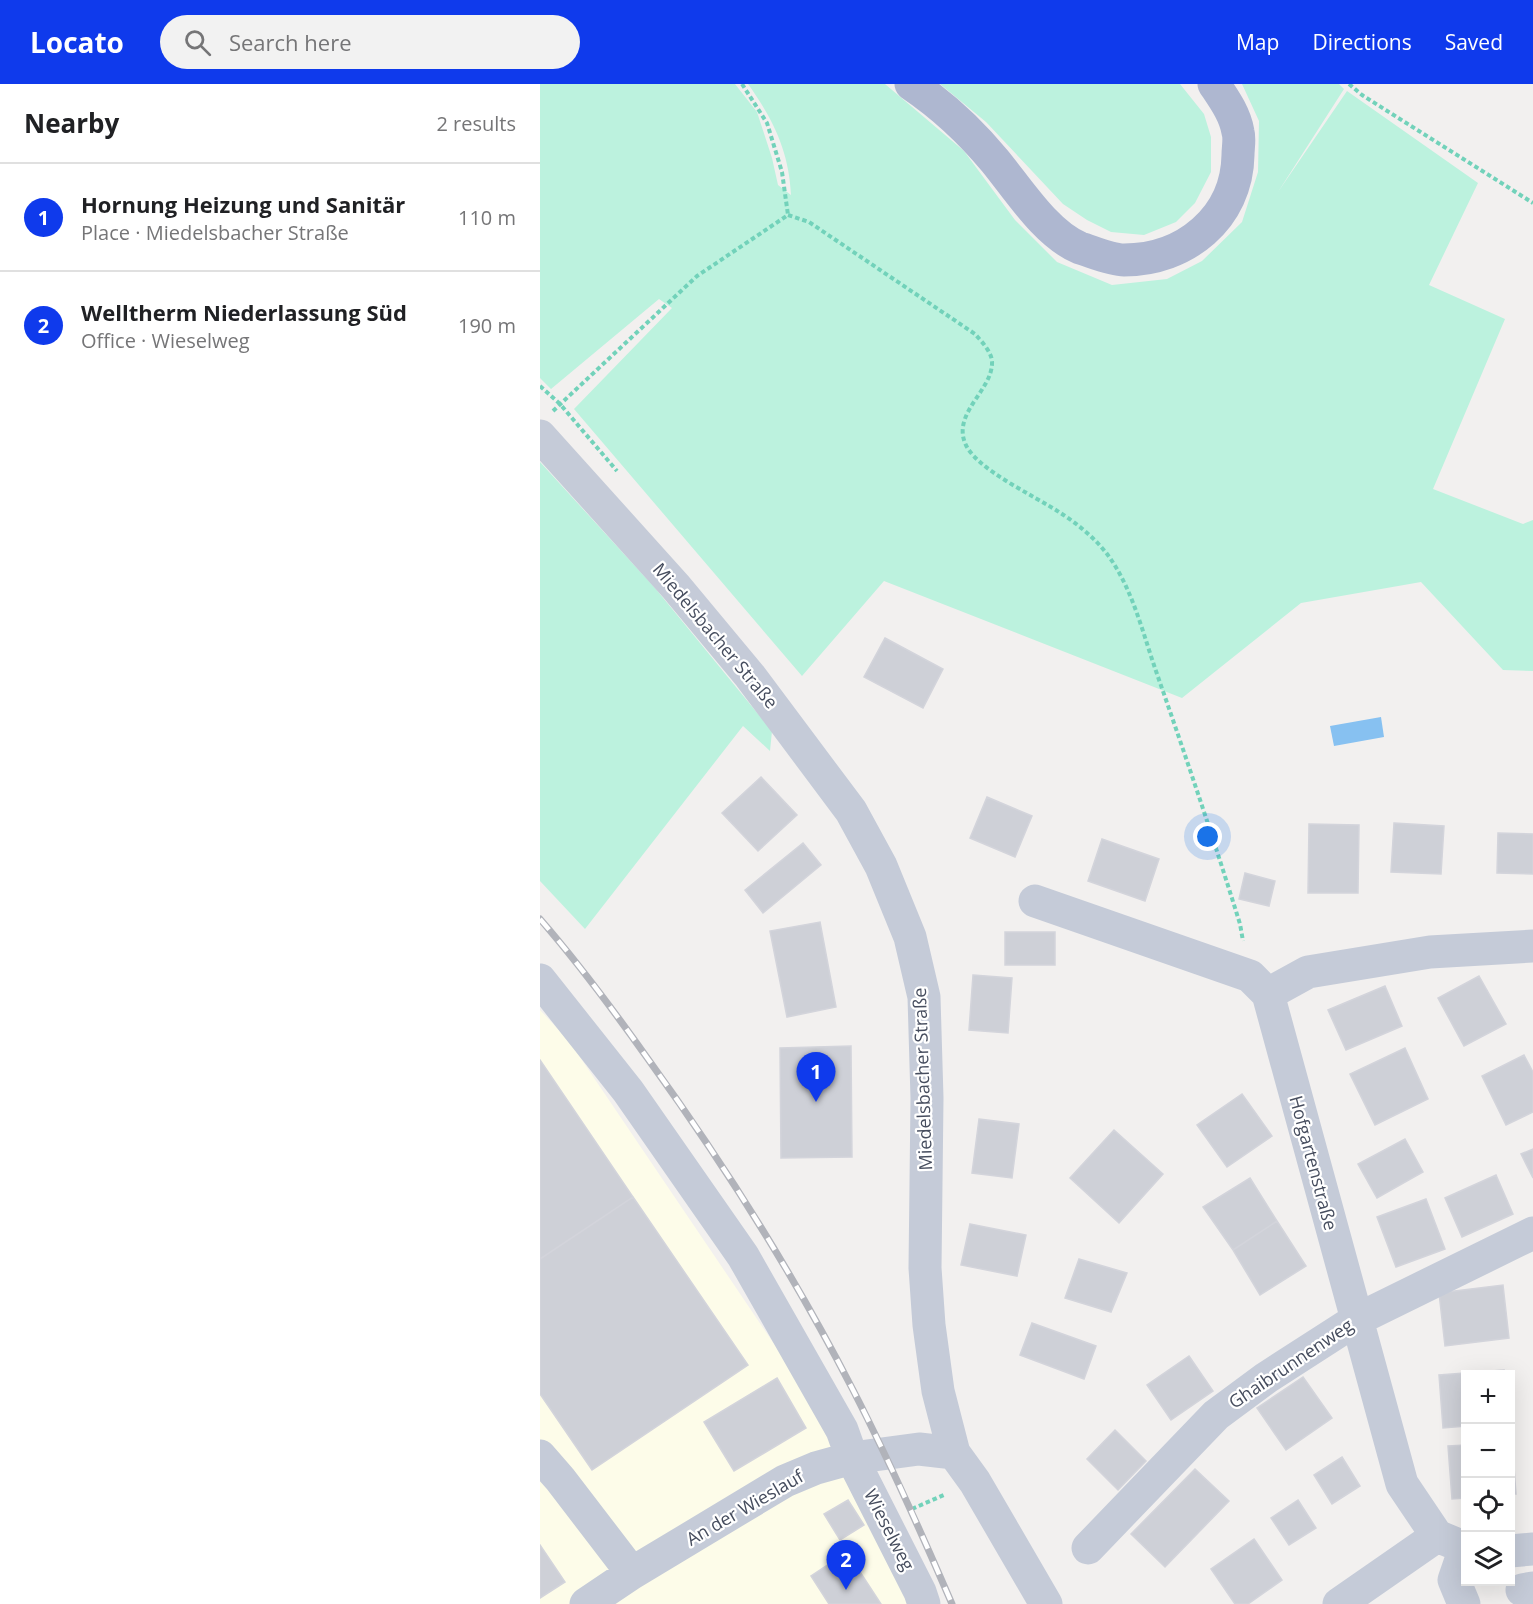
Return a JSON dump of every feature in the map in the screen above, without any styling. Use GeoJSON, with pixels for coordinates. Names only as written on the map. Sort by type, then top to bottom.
{"type":"FeatureCollection","features":[{"type":"Feature","properties":{"kind":"main road"},"geometry":{"type":"LineString","coordinates":[[911,84],[962,126],[1052,229],[1078,247],[1122,260],[1158,256],[1189,244],[1213,223],[1229,199],[1238,169],[1239,133],[1230,109],[1214,84]]}},
{"type":"Feature","properties":{"kind":"street","name":"Miedelsbacher Straße"},"geometry":{"type":"LineString","coordinates":[[543,427],[750,676],[802,743],[851,810],[881,866],[910,937],[924,998],[927,1098],[925,1268],[929,1324],[938,1391],[954,1453],[975,1482],[1046,1604]]}},
{"type":"Feature","properties":{"kind":"street"},"geometry":{"type":"LineString","coordinates":[[1035,901],[1259,985],[1308,972],[1430,952],[1533,946]]}},
{"type":"Feature","properties":{"kind":"street","name":"Wieselweg"},"geometry":{"type":"LineString","coordinates":[[540,980],[628,1091],[743,1256],[842,1430],[852,1458],[924,1604]]}},
{"type":"Feature","properties":{"kind":"street","name":"Hofgartenstraße"},"geometry":{"type":"LineString","coordinates":[[1259,985],[1402,1484],[1456,1544]]}},
{"type":"Feature","properties":{"kind":"street","name":"Ghaibrunnenweg"},"geometry":{"type":"LineString","coordinates":[[1088,1548],[1216,1415],[1266,1378],[1356,1320],[1533,1233]]}},
{"type":"Feature","properties":{"kind":"street","name":"An der Wieslauf"},"geometry":{"type":"LineString","coordinates":[[586,1604],[632,1573],[785,1481],[816,1468],[852,1458],[918,1449],[954,1453]]}},
{"type":"Feature","properties":{"kind":"street"},"geometry":{"type":"LineString","coordinates":[[540,1456],[632,1573]]}},
{"type":"Feature","properties":{"kind":"street"},"geometry":{"type":"LineString","coordinates":[[1339,1604],[1456,1544]]}},
{"type":"Feature","properties":{"kind":"street"},"geometry":{"type":"LineString","coordinates":[[1456,1544],[1454,1580],[1464,1604]]}},
{"type":"Feature","properties":{"kind":"street"},"geometry":{"type":"LineString","coordinates":[[1515,1551],[1533,1549]]}},
{"type":"Feature","properties":{"kind":"path"},"geometry":{"type":"LineString","coordinates":[[742,84],[767,123],[782,172],[788,215]]}},
{"type":"Feature","properties":{"kind":"path"},"geometry":{"type":"LineString","coordinates":[[1349,84],[1362,95],[1533,203]]}},
{"type":"Feature","properties":{"kind":"path"},"geometry":{"type":"LineString","coordinates":[[543,427],[630,337],[697,276],[788,215]]}},
{"type":"Feature","properties":{"kind":"path"},"geometry":{"type":"LineString","coordinates":[[788,215],[809,222],[975,334],[987,348],[993,364],[988,378],[966,414],[964,443],[975,460],[1060,512],[1087,532],[1112,560],[1129,594],[1197,786],[1259,985]]}},
{"type":"Feature","properties":{"kind":"path"},"geometry":{"type":"LineString","coordinates":[[903,1512],[975,1482]]}},
{"type":"Feature","properties":{"kind":"shaded area"},"geometry":{"type":"Polygon","coordinates":[[[540,1010],[569,1041],[793,1372],[896,1568],[908,1604],[540,1604],[540,1010]]]}},
{"type":"Feature","properties":{"kind":"green space"},"geometry":{"type":"Polygon","coordinates":[[[540,84],[735,84],[757,112],[778,185],[791,195],[787,164],[778,136],[748,84],[885,84],[964,151],[1015,220],[1057,262],[1112,285],[1167,279],[1202,261],[1242,222],[1258,172],[1259,121],[1242,84],[1339,84],[1344,89],[1278,192],[1347,91],[1478,183],[1429,285],[1505,319],[1433,489],[1523,524],[1533,520],[1533,671],[1503,670],[1421,582],[1301,603],[1182,698],[884,581],[802,676],[574,409],[672,308],[659,299],[551,389],[540,378],[540,84]]]}},
{"type":"Feature","properties":{"kind":"green space"},"geometry":{"type":"Polygon","coordinates":[[[940,84],[1180,84],[1204,114],[1211,137],[1211,172],[1195,203],[1176,222],[1144,235],[1111,232],[1063,204],[986,122],[940,84]]]}},
{"type":"Feature","properties":{"kind":"green space"},"geometry":{"type":"Polygon","coordinates":[[[540,462],[655,588],[772,731],[770,751],[743,726],[585,929],[540,881],[540,462]]]}},
{"type":"Feature","properties":{"kind":"water"},"geometry":{"type":"Polygon","coordinates":[[[1381,717],[1384,737],[1334,746],[1330,726],[1381,717]]]}},
{"type":"Feature","properties":{"kind":"building"},"geometry":{"type":"Polygon","coordinates":[[[885,638],[943,669],[923,708],[864,677],[885,638]]]}},
{"type":"Feature","properties":{"kind":"building"},"geometry":{"type":"Polygon","coordinates":[[[761,777],[797,815],[758,851],[722,813],[761,777]]]}},
{"type":"Feature","properties":{"kind":"building"},"geometry":{"type":"Polygon","coordinates":[[[987,797],[1032,816],[1015,857],[970,838],[987,797]]]}},
{"type":"Feature","properties":{"kind":"building"},"geometry":{"type":"Polygon","coordinates":[[[1394,823],[1444,826],[1441,874],[1391,872],[1394,823]]]}},
{"type":"Feature","properties":{"kind":"building"},"geometry":{"type":"Polygon","coordinates":[[[1309,824],[1359,825],[1358,893],[1308,893],[1309,824]]]}},
{"type":"Feature","properties":{"kind":"building"},"geometry":{"type":"Polygon","coordinates":[[[1498,833],[1533,834],[1533,874],[1497,873],[1498,833]]]}},
{"type":"Feature","properties":{"kind":"building"},"geometry":{"type":"Polygon","coordinates":[[[1102,839],[1159,859],[1145,901],[1088,881],[1102,839]]]}},
{"type":"Feature","properties":{"kind":"building"},"geometry":{"type":"Polygon","coordinates":[[[803,843],[821,865],[763,913],[745,890],[803,843]]]}},
{"type":"Feature","properties":{"kind":"building"},"geometry":{"type":"Polygon","coordinates":[[[1245,873],[1275,881],[1269,906],[1239,899],[1245,873]]]}},
{"type":"Feature","properties":{"kind":"building"},"geometry":{"type":"Polygon","coordinates":[[[820,922],[836,1007],[787,1017],[770,931],[820,922]]]}},
{"type":"Feature","properties":{"kind":"building"},"geometry":{"type":"Polygon","coordinates":[[[1005,932],[1055,932],[1055,965],[1005,965],[1005,932]]]}},
{"type":"Feature","properties":{"kind":"building"},"geometry":{"type":"Polygon","coordinates":[[[973,975],[1012,978],[1008,1033],[969,1030],[973,975]]]}},
{"type":"Feature","properties":{"kind":"building"},"geometry":{"type":"Polygon","coordinates":[[[1479,976],[1506,1024],[1464,1046],[1438,998],[1479,976]]]}},
{"type":"Feature","properties":{"kind":"building"},"geometry":{"type":"Polygon","coordinates":[[[1385,986],[1402,1026],[1346,1050],[1328,1010],[1385,986]]]}},
{"type":"Feature","properties":{"kind":"building"},"geometry":{"type":"Polygon","coordinates":[[[851,1046],[852,1157],[781,1158],[780,1048],[851,1046]]]}},
{"type":"Feature","properties":{"kind":"building"},"geometry":{"type":"Polygon","coordinates":[[[1405,1048],[1428,1099],[1375,1125],[1350,1074],[1405,1048]]]}},
{"type":"Feature","properties":{"kind":"building"},"geometry":{"type":"Polygon","coordinates":[[[1524,1055],[1533,1072],[1533,1112],[1506,1125],[1482,1076],[1524,1055]]]}},
{"type":"Feature","properties":{"kind":"building"},"geometry":{"type":"Polygon","coordinates":[[[540,1060],[633,1197],[540,1259],[540,1060]]]}},
{"type":"Feature","properties":{"kind":"building"},"geometry":{"type":"Polygon","coordinates":[[[1242,1094],[1272,1136],[1227,1167],[1197,1125],[1242,1094]]]}},
{"type":"Feature","properties":{"kind":"building"},"geometry":{"type":"Polygon","coordinates":[[[979,1119],[1019,1124],[1012,1178],[972,1173],[979,1119]]]}},
{"type":"Feature","properties":{"kind":"building"},"geometry":{"type":"Polygon","coordinates":[[[1114,1130],[1163,1174],[1119,1223],[1070,1178],[1114,1130]]]}},
{"type":"Feature","properties":{"kind":"building"},"geometry":{"type":"Polygon","coordinates":[[[1405,1139],[1423,1172],[1377,1198],[1358,1164],[1405,1139]]]}},
{"type":"Feature","properties":{"kind":"building"},"geometry":{"type":"Polygon","coordinates":[[[1533,1149],[1533,1178],[1521,1154],[1533,1149]]]}},
{"type":"Feature","properties":{"kind":"building"},"geometry":{"type":"Polygon","coordinates":[[[1496,1175],[1513,1214],[1462,1237],[1445,1198],[1496,1175]]]}},
{"type":"Feature","properties":{"kind":"building"},"geometry":{"type":"Polygon","coordinates":[[[1250,1178],[1277,1221],[1233,1250],[1203,1207],[1250,1178]]]}},
{"type":"Feature","properties":{"kind":"building"},"geometry":{"type":"Polygon","coordinates":[[[633,1197],[748,1365],[592,1470],[540,1394],[540,1259],[633,1197]]]}},
{"type":"Feature","properties":{"kind":"building"},"geometry":{"type":"Polygon","coordinates":[[[1426,1199],[1445,1249],[1396,1267],[1377,1217],[1426,1199]]]}},
{"type":"Feature","properties":{"kind":"building"},"geometry":{"type":"Polygon","coordinates":[[[1277,1221],[1306,1266],[1260,1295],[1233,1250],[1277,1221]]]}},
{"type":"Feature","properties":{"kind":"building"},"geometry":{"type":"Polygon","coordinates":[[[970,1224],[1026,1235],[1017,1276],[961,1265],[970,1224]]]}},
{"type":"Feature","properties":{"kind":"building"},"geometry":{"type":"Polygon","coordinates":[[[1079,1259],[1127,1273],[1111,1312],[1065,1298],[1079,1259]]]}},
{"type":"Feature","properties":{"kind":"building"},"geometry":{"type":"Polygon","coordinates":[[[1503,1285],[1509,1338],[1445,1346],[1439,1293],[1503,1285]]]}},
{"type":"Feature","properties":{"kind":"building"},"geometry":{"type":"Polygon","coordinates":[[[1032,1323],[1096,1346],[1084,1379],[1020,1355],[1032,1323]]]}},
{"type":"Feature","properties":{"kind":"building"},"geometry":{"type":"Polygon","coordinates":[[[1189,1356],[1213,1391],[1171,1420],[1147,1385],[1189,1356]]]}},
{"type":"Feature","properties":{"kind":"building"},"geometry":{"type":"Polygon","coordinates":[[[1461,1373],[1461,1426],[1443,1428],[1439,1375],[1461,1373]]]}},
{"type":"Feature","properties":{"kind":"building"},"geometry":{"type":"Polygon","coordinates":[[[1303,1377],[1332,1418],[1286,1450],[1257,1408],[1303,1377]]]}},
{"type":"Feature","properties":{"kind":"building"},"geometry":{"type":"Polygon","coordinates":[[[777,1378],[806,1428],[734,1471],[704,1422],[777,1378]]]}},
{"type":"Feature","properties":{"kind":"building"},"geometry":{"type":"Polygon","coordinates":[[[1115,1430],[1146,1461],[1118,1490],[1087,1459],[1115,1430]]]}},
{"type":"Feature","properties":{"kind":"building"},"geometry":{"type":"Polygon","coordinates":[[[1461,1445],[1461,1498],[1452,1499],[1448,1446],[1461,1445]]]}},
{"type":"Feature","properties":{"kind":"building"},"geometry":{"type":"Polygon","coordinates":[[[1342,1457],[1360,1486],[1332,1504],[1314,1475],[1342,1457]]]}},
{"type":"Feature","properties":{"kind":"building"},"geometry":{"type":"Polygon","coordinates":[[[1195,1469],[1229,1501],[1165,1567],[1131,1534],[1195,1469]]]}},
{"type":"Feature","properties":{"kind":"building"},"geometry":{"type":"Polygon","coordinates":[[[848,1500],[864,1525],[840,1540],[824,1514],[848,1500]]]}},
{"type":"Feature","properties":{"kind":"building"},"geometry":{"type":"Polygon","coordinates":[[[1298,1500],[1316,1528],[1289,1545],[1271,1518],[1298,1500]]]}},
{"type":"Feature","properties":{"kind":"building"},"geometry":{"type":"Polygon","coordinates":[[[1254,1539],[1282,1580],[1248,1604],[1235,1604],[1211,1569],[1254,1539]]]}},
{"type":"Feature","properties":{"kind":"building"},"geometry":{"type":"Polygon","coordinates":[[[540,1545],[565,1582],[540,1598],[540,1545]]]}},
{"type":"Feature","properties":{"kind":"building"},"geometry":{"type":"Polygon","coordinates":[[[847,1552],[881,1604],[829,1604],[811,1576],[847,1552]]]}},
{"type":"Feature","properties":{"kind":"railway"},"geometry":{"type":"LineString","coordinates":[[540,919],[596,988],[676,1099],[731,1180],[782,1262],[866,1416],[952,1604]]}},
{"type":"Feature","properties":{"kind":"place","name":"Hornung Heizung und Sanitär"},"geometry":{"type":"Point","coordinates":[816,1102]}},
{"type":"Feature","properties":{"kind":"place","name":"Welltherm Niederlassung Süd"},"geometry":{"type":"Point","coordinates":[846,1590]}}]}
